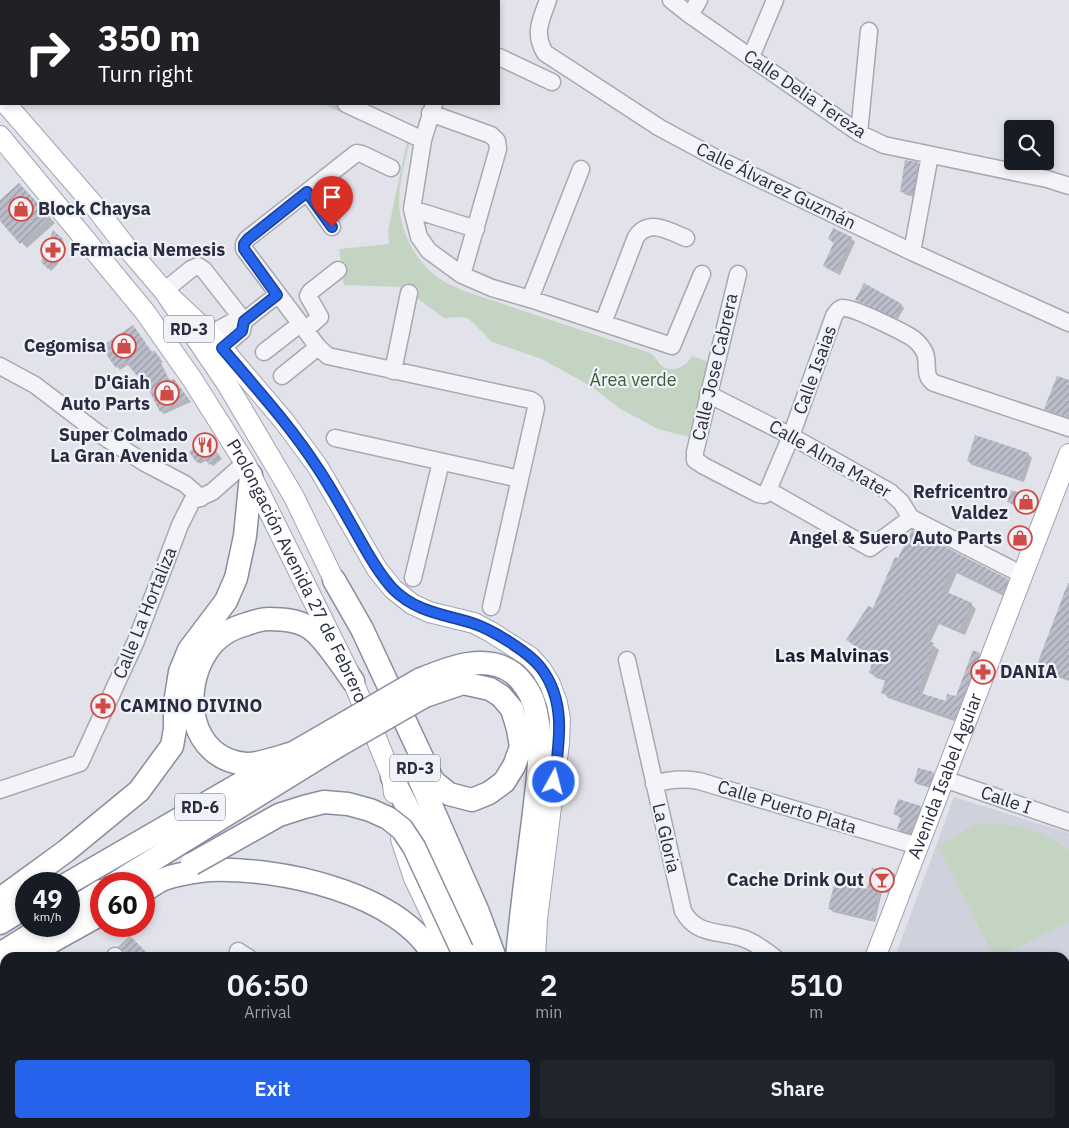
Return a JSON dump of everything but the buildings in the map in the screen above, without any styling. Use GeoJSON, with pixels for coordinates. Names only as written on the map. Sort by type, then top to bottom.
{"type":"FeatureCollection","features":[{"type":"Feature","properties":{"kind":"highway"},"geometry":{"type":"LineString","coordinates":[[0,899],[66,851],[139,791],[172,746],[175,729],[175,703],[180,672],[189,650],[226,601],[236,578],[245,536],[248,469]]}},
{"type":"Feature","properties":{"kind":"highway"},"geometry":{"type":"LineString","coordinates":[[334,580],[362,629],[433,782],[449,794],[472,800],[489,793],[504,782],[514,766],[521,747],[512,709],[501,696],[490,689],[463,683],[422,688]]}},
{"type":"Feature","properties":{"kind":"highway","name":"Prolongación Avenida 27 de Febrero"},"geometry":{"type":"LineString","coordinates":[[334,580],[478,912],[493,952]]}},
{"type":"Feature","properties":{"kind":"highway"},"geometry":{"type":"LineString","coordinates":[[294,753],[248,764],[230,760],[210,749],[197,730],[192,690],[196,669],[208,649],[224,634],[240,626],[262,619],[287,619],[309,627],[320,638],[353,681]]}},
{"type":"Feature","properties":{"kind":"highway"},"geometry":{"type":"LineString","coordinates":[[422,688],[451,667],[490,664],[513,673],[526,687],[534,704],[539,737],[538,773],[518,952]]}},
{"type":"Feature","properties":{"kind":"highway","name":"RD-6"},"geometry":{"type":"LineString","coordinates":[[132,872],[335,739],[422,688]]}},
{"type":"Feature","properties":{"kind":"highway","name":"RD-6"},"geometry":{"type":"LineString","coordinates":[[80,876],[294,753],[335,739]]}},
{"type":"Feature","properties":{"kind":"highway","name":"Prolongación Avenida 27 de Febrero"},"geometry":{"type":"LineString","coordinates":[[392,778],[456,903],[464,952]]}},
{"type":"Feature","properties":{"kind":"highway"},"geometry":{"type":"LineString","coordinates":[[155,884],[279,815],[324,802],[348,804],[370,810],[388,818],[402,829],[414,846],[463,952]]}},
{"type":"Feature","properties":{"kind":"highway"},"geometry":{"type":"LineString","coordinates":[[531,834],[537,919]]}},
{"type":"Feature","properties":{"kind":"highway"},"geometry":{"type":"LineString","coordinates":[[165,878],[207,870],[251,872],[315,882],[353,895],[392,914],[417,933],[431,952]]}},
{"type":"Feature","properties":{"kind":"highway"},"geometry":{"type":"LineString","coordinates":[[0,922],[15,913]]}},
{"type":"Feature","properties":{"kind":"highway"},"geometry":{"type":"LineString","coordinates":[[33,952],[90,920]]}},
{"type":"Feature","properties":{"kind":"highway"},"geometry":{"type":"LineString","coordinates":[[3,952],[27,937]]}},
{"type":"Feature","properties":{"kind":"main road","name":"Prolongación Avenida 27 de Febrero"},"geometry":{"type":"LineString","coordinates":[[7,105],[92,203],[128,250],[164,291],[227,384],[290,489],[334,580]]}},
{"type":"Feature","properties":{"kind":"main road","name":"Prolongación Avenida 27 de Febrero"},"geometry":{"type":"LineString","coordinates":[[0,136],[144,312],[192,380],[248,469],[353,681],[392,778]]}},
{"type":"Feature","properties":{"kind":"main road"},"geometry":{"type":"LineString","coordinates":[[164,291],[216,341],[284,421],[318,467],[377,569],[393,589],[412,604],[429,612],[474,623],[508,642],[542,668],[557,703],[560,719],[559,743],[537,919],[535,952]]}},
{"type":"Feature","properties":{"kind":"main road","name":"Avenida Isabel Aguiar"},"geometry":{"type":"LineString","coordinates":[[877,952],[1069,454]]}},
{"type":"Feature","properties":{"kind":"street","name":"Calle Álvarez Guzmán"},"geometry":{"type":"LineString","coordinates":[[548,0],[538,32],[539,43],[545,53],[676,136],[716,158],[912,252],[1069,324]]}},
{"type":"Feature","properties":{"kind":"street","name":"Calle Delia Tereza"},"geometry":{"type":"LineString","coordinates":[[671,0],[859,133],[884,145],[1047,179],[1069,186]]}},
{"type":"Feature","properties":{"kind":"street"},"geometry":{"type":"LineString","coordinates":[[690,15],[699,0]]}},
{"type":"Feature","properties":{"kind":"street"},"geometry":{"type":"LineString","coordinates":[[751,57],[775,0]]}},
{"type":"Feature","properties":{"kind":"street"},"geometry":{"type":"LineString","coordinates":[[859,133],[869,31]]}},
{"type":"Feature","properties":{"kind":"street"},"geometry":{"type":"LineString","coordinates":[[500,58],[552,82]]}},
{"type":"Feature","properties":{"kind":"street"},"geometry":{"type":"LineString","coordinates":[[348,105],[423,140]]}},
{"type":"Feature","properties":{"kind":"street"},"geometry":{"type":"LineString","coordinates":[[462,275],[498,149],[497,140],[432,108],[423,140],[412,209],[419,237],[429,251],[462,275],[492,288],[672,346],[702,274]]}},
{"type":"Feature","properties":{"kind":"street"},"geometry":{"type":"LineString","coordinates":[[391,168],[357,153],[248,239],[244,244],[244,249],[302,327],[328,356],[531,400],[535,403],[536,408],[491,607]]}},
{"type":"Feature","properties":{"kind":"street"},"geometry":{"type":"LineString","coordinates":[[912,252],[930,155]]}},
{"type":"Feature","properties":{"kind":"street"},"geometry":{"type":"LineString","coordinates":[[530,299],[581,169]]}},
{"type":"Feature","properties":{"kind":"street"},"geometry":{"type":"LineString","coordinates":[[307,192],[332,227]]}},
{"type":"Feature","properties":{"kind":"street"},"geometry":{"type":"LineString","coordinates":[[412,209],[476,229]]}},
{"type":"Feature","properties":{"kind":"street"},"geometry":{"type":"LineString","coordinates":[[603,323],[639,232],[644,228],[659,227],[686,238]]}},
{"type":"Feature","properties":{"kind":"street"},"geometry":{"type":"LineString","coordinates":[[164,291],[191,268],[198,266],[204,270],[244,321]]}},
{"type":"Feature","properties":{"kind":"street"},"geometry":{"type":"LineString","coordinates":[[264,352],[320,316],[308,296],[338,270]]}},
{"type":"Feature","properties":{"kind":"street","name":"Calle Jose Cabrera"},"geometry":{"type":"LineString","coordinates":[[738,274],[708,394],[695,452],[696,460],[758,494],[764,495],[768,490]]}},
{"type":"Feature","properties":{"kind":"street"},"geometry":{"type":"LineString","coordinates":[[393,371],[409,293]]}},
{"type":"Feature","properties":{"kind":"street"},"geometry":{"type":"LineString","coordinates":[[216,341],[242,331],[244,321],[277,295]]}},
{"type":"Feature","properties":{"kind":"street","name":"Calle Isaias"},"geometry":{"type":"LineString","coordinates":[[768,490],[791,436],[834,316],[839,309],[843,308],[856,310],[916,340],[927,358],[927,375],[930,380],[1069,428]]}},
{"type":"Feature","properties":{"kind":"street"},"geometry":{"type":"LineString","coordinates":[[282,376],[318,347]]}},
{"type":"Feature","properties":{"kind":"street"},"geometry":{"type":"LineString","coordinates":[[0,366],[35,385],[98,433],[145,463],[185,484],[201,498]]}},
{"type":"Feature","properties":{"kind":"street","name":"Calle Alma Mater"},"geometry":{"type":"LineString","coordinates":[[708,394],[791,436],[890,492],[901,502],[911,518],[1023,575]]}},
{"type":"Feature","properties":{"kind":"street"},"geometry":{"type":"LineString","coordinates":[[335,438],[520,479]]}},
{"type":"Feature","properties":{"kind":"street"},"geometry":{"type":"LineString","coordinates":[[413,578],[441,462]]}},
{"type":"Feature","properties":{"kind":"street","name":"Calle La Hortaliza"},"geometry":{"type":"LineString","coordinates":[[0,790],[80,763],[136,641],[180,525],[192,501],[212,492],[248,469]]}},
{"type":"Feature","properties":{"kind":"street"},"geometry":{"type":"LineString","coordinates":[[768,490],[870,548],[911,518]]}},
{"type":"Feature","properties":{"kind":"street","name":"La Gloria"},"geometry":{"type":"LineString","coordinates":[[627,660],[680,900],[688,920],[695,926],[708,932],[742,937],[758,952]]}},
{"type":"Feature","properties":{"kind":"street","name":"Calle Puerto Plata"},"geometry":{"type":"LineString","coordinates":[[654,784],[669,779],[684,778],[700,781],[918,846]]}},
{"type":"Feature","properties":{"kind":"street","name":"Calle I"},"geometry":{"type":"LineString","coordinates":[[944,779],[1069,822]]}},
{"type":"Feature","properties":{"kind":"shaded area"},"geometry":{"type":"Polygon","coordinates":[[[954,797],[1069,833],[1069,952],[897,952],[954,797]]]}},
{"type":"Feature","properties":{"kind":"green space","name":"Área verde"},"geometry":{"type":"Polygon","coordinates":[[[325,105],[338,105],[411,137],[403,168],[399,210],[405,234],[417,256],[433,274],[443,281],[464,291],[650,353],[665,368],[678,368],[692,356],[709,362],[690,437],[658,429],[619,408],[592,387],[542,359],[492,342],[469,319],[462,317],[444,318],[402,287],[344,285],[339,249],[389,244],[388,231],[407,142],[325,105]]]}},
{"type":"Feature","properties":{"kind":"green space"},"geometry":{"type":"Polygon","coordinates":[[[993,823],[1016,826],[1042,834],[1069,850],[1069,922],[1008,952],[991,952],[938,846],[974,825],[993,823]]]}},
{"type":"Feature","properties":{"kind":"place","name":"Block Chaysa"},"geometry":{"type":"Point","coordinates":[21,209]}},
{"type":"Feature","properties":{"kind":"place","name":"Farmacia Nemesis"},"geometry":{"type":"Point","coordinates":[53,250]}},
{"type":"Feature","properties":{"kind":"place","name":"Cegomisa"},"geometry":{"type":"Point","coordinates":[124,346]}},
{"type":"Feature","properties":{"kind":"place","name":"D'Giah Auto Parts"},"geometry":{"type":"Point","coordinates":[167,393]}},
{"type":"Feature","properties":{"kind":"place","name":"Super Colmado La Gran Avenida"},"geometry":{"type":"Point","coordinates":[205,445]}},
{"type":"Feature","properties":{"kind":"place","name":"Refricentro Valdez"},"geometry":{"type":"Point","coordinates":[1026,502]}},
{"type":"Feature","properties":{"kind":"place","name":"Angel & Suero Auto Parts"},"geometry":{"type":"Point","coordinates":[1020,538]}},
{"type":"Feature","properties":{"kind":"place","name":"DANIA"},"geometry":{"type":"Point","coordinates":[983,672]}},
{"type":"Feature","properties":{"kind":"place","name":"CAMINO DIVINO"},"geometry":{"type":"Point","coordinates":[103,706]}},
{"type":"Feature","properties":{"kind":"place","name":"Cache Drink Out"},"geometry":{"type":"Point","coordinates":[882,880]}},
{"type":"Feature","properties":{"kind":"district","name":"Las Malvinas"},"geometry":{"type":"Point","coordinates":[832,655]}},
{"type":"Feature","properties":{"kind":"route"},"geometry":{"type":"LineString","coordinates":[[332,227],[307,192],[248,239],[244,244],[244,249],[277,295],[244,321],[242,331],[222,348],[284,421],[318,467],[377,569],[393,589],[412,604],[429,612],[474,623],[508,642],[542,668],[557,703],[560,719],[554,782]]}}]}
